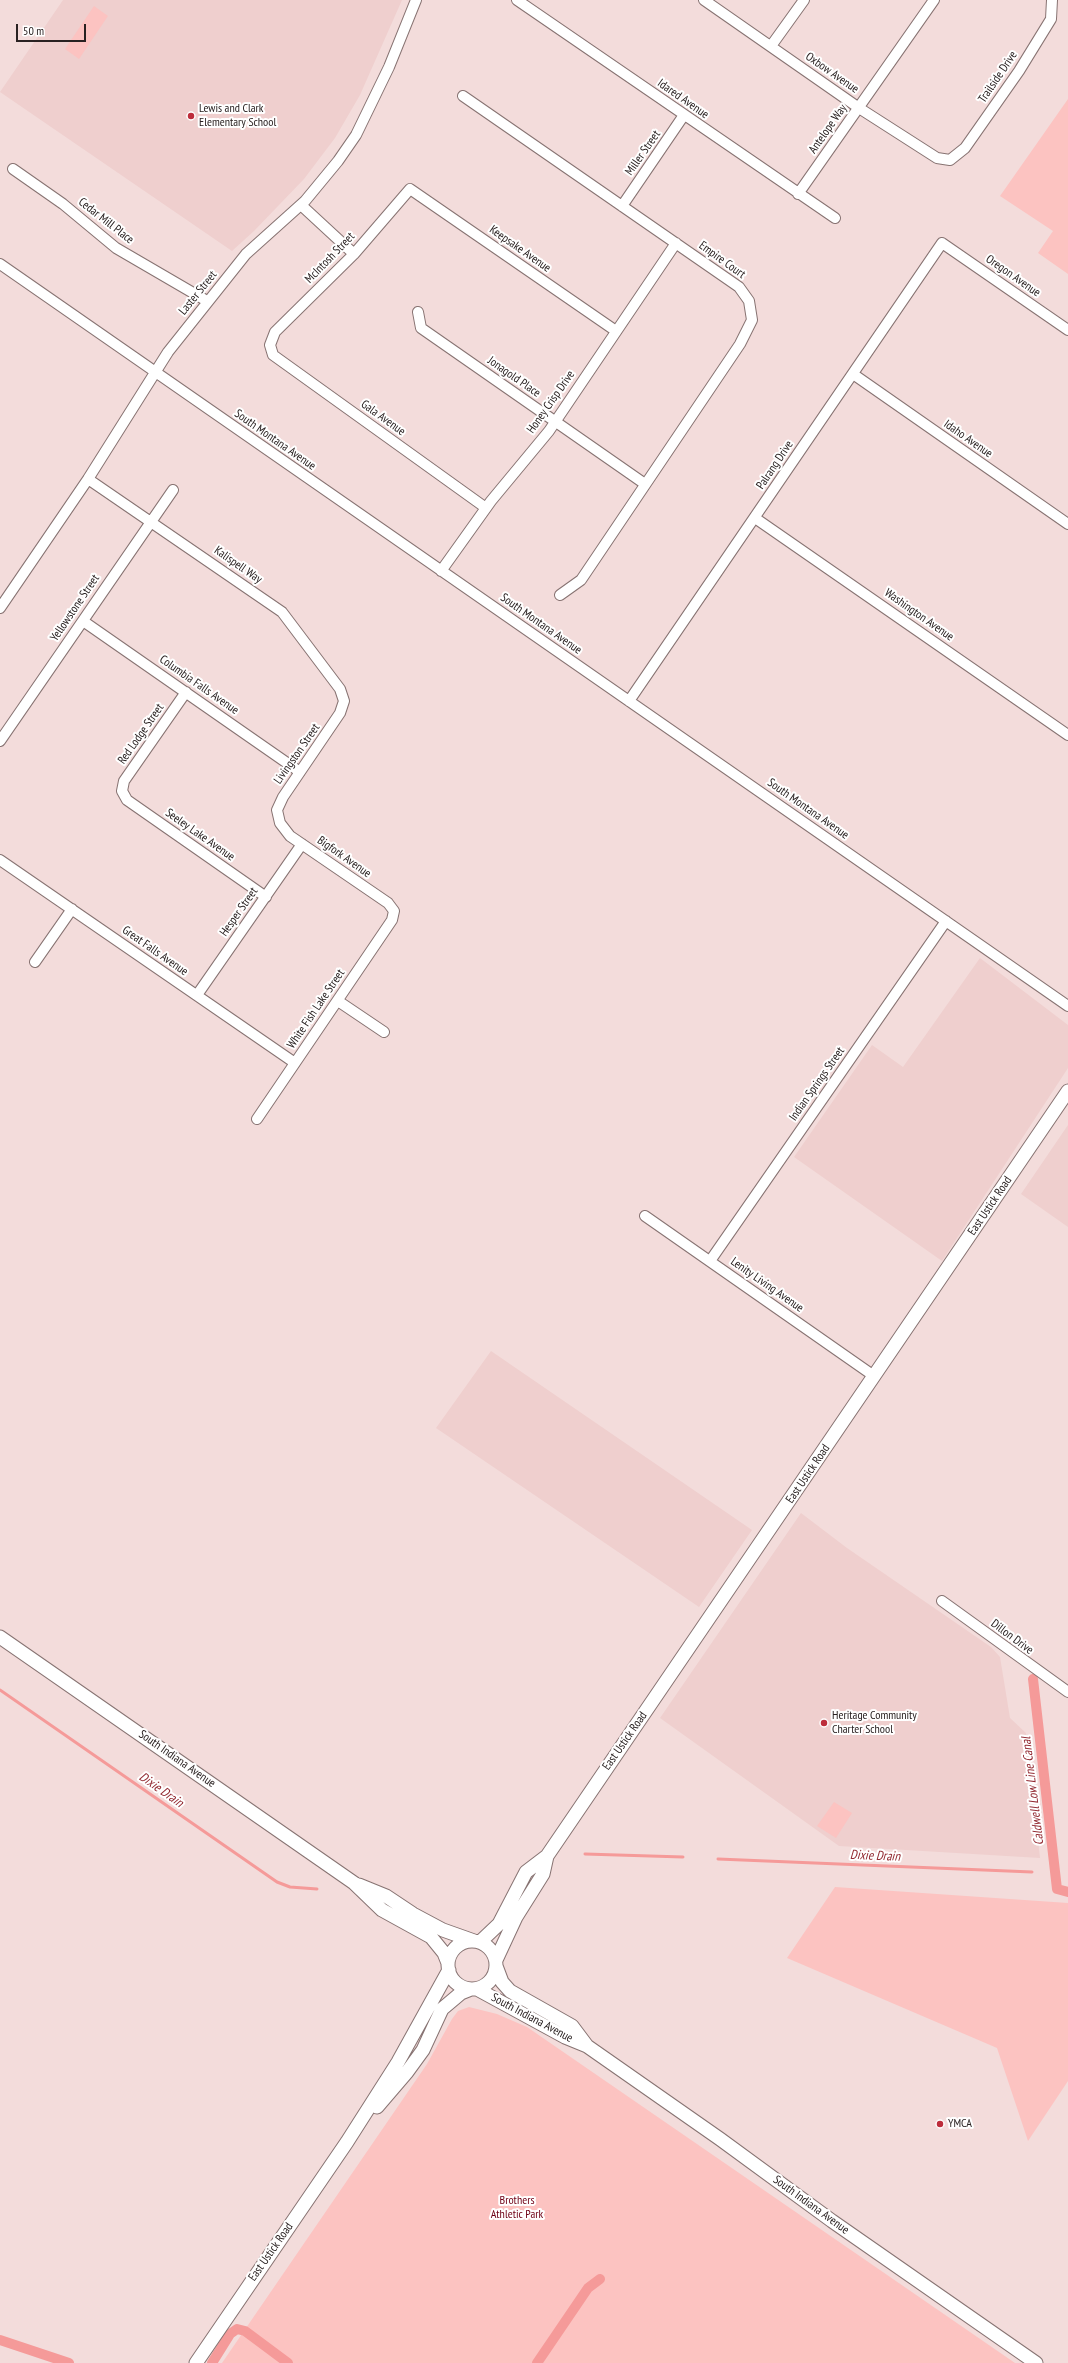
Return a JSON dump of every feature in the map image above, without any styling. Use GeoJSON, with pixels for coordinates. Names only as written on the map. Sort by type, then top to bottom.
{"type":"FeatureCollection","features":[{"type":"Feature","properties":{"kind":"main road","name":"East Ustick Road"},"geometry":{"type":"LineString","coordinates":[[477,1941],[500,1924],[526,1872],[547,1856],[1068,1091]]}},
{"type":"Feature","properties":{"kind":"main road","name":"South Indiana Avenue"},"geometry":{"type":"LineString","coordinates":[[0,1637],[354,1883],[382,1910],[431,1937],[444,1953],[448,1967]]}},
{"type":"Feature","properties":{"kind":"main road","name":"East Ustick Road"},"geometry":{"type":"LineString","coordinates":[[496,1963],[516,1917],[543,1874],[547,1856]]}},
{"type":"Feature","properties":{"kind":"main road","name":"South Indiana Avenue"},"geometry":{"type":"LineString","coordinates":[[354,1883],[386,1896],[413,1914],[443,1930],[477,1941]]}},
{"type":"Feature","properties":{"kind":"main road"},"geometry":{"type":"LineString","coordinates":[[477,1941],[490,1949],[496,1963],[488,1983],[474,1989],[459,1985],[448,1967],[450,1957],[456,1947],[477,1941]]}},
{"type":"Feature","properties":{"kind":"main road","name":"South Indiana Avenue"},"geometry":{"type":"LineString","coordinates":[[496,1963],[502,1982],[510,1991],[572,2026],[587,2046]]}},
{"type":"Feature","properties":{"kind":"main road","name":"East Ustick Road"},"geometry":{"type":"LineString","coordinates":[[196,2363],[347,2142],[405,2051],[448,1967]]}},
{"type":"Feature","properties":{"kind":"main road","name":"East Ustick Road"},"geometry":{"type":"LineString","coordinates":[[347,2142],[408,2072],[423,2050],[442,2009],[461,1993],[474,1989]]}},
{"type":"Feature","properties":{"kind":"main road","name":"South Indiana Avenue"},"geometry":{"type":"LineString","coordinates":[[474,1989],[564,2037],[587,2046],[720,2139],[832,2221],[1036,2363]]}},
{"type":"Feature","properties":{"kind":"street","name":"Laster Street"},"geometry":{"type":"LineString","coordinates":[[0,608],[88,479],[168,352],[207,301],[246,254],[301,205],[338,161],[356,135],[389,67],[416,0]]}},
{"type":"Feature","properties":{"kind":"street","name":"Idared Avenue"},"geometry":{"type":"LineString","coordinates":[[517,0],[684,116],[835,218]]}},
{"type":"Feature","properties":{"kind":"street","name":"Oxbow Avenue"},"geometry":{"type":"LineString","coordinates":[[704,0],[859,108],[937,158],[950,160]]}},
{"type":"Feature","properties":{"kind":"street"},"geometry":{"type":"LineString","coordinates":[[770,46],[804,0]]}},
{"type":"Feature","properties":{"kind":"street","name":"Antelope Way"},"geometry":{"type":"LineString","coordinates":[[798,194],[934,0]]}},
{"type":"Feature","properties":{"kind":"street","name":"Trailside Drive"},"geometry":{"type":"LineString","coordinates":[[950,160],[965,148],[1027,58],[1051,19],[1052,0]]}},
{"type":"Feature","properties":{"kind":"street","name":"Empire Court"},"geometry":{"type":"LineString","coordinates":[[463,96],[739,287],[749,301],[752,320],[740,344],[581,580],[560,595]]}},
{"type":"Feature","properties":{"kind":"street","name":"Miller Street"},"geometry":{"type":"LineString","coordinates":[[622,206],[684,116]]}},
{"type":"Feature","properties":{"kind":"street","name":"Cedar Mill Place"},"geometry":{"type":"LineString","coordinates":[[13,169],[63,204],[116,248],[207,301]]}},
{"type":"Feature","properties":{"kind":"street","name":"McIntosh Street"},"geometry":{"type":"LineString","coordinates":[[270,345],[275,332],[354,254],[410,189]]}},
{"type":"Feature","properties":{"kind":"street","name":"Keepsake Avenue"},"geometry":{"type":"LineString","coordinates":[[410,189],[616,331]]}},
{"type":"Feature","properties":{"kind":"street"},"geometry":{"type":"LineString","coordinates":[[301,205],[354,254]]}},
{"type":"Feature","properties":{"kind":"street","name":"Honey Crisp Drive"},"geometry":{"type":"LineString","coordinates":[[441,570],[486,508],[555,421],[676,243]]}},
{"type":"Feature","properties":{"kind":"street","name":"Oregon Avenue"},"geometry":{"type":"LineString","coordinates":[[942,243],[1068,330]]}},
{"type":"Feature","properties":{"kind":"street","name":"Palrang Drive"},"geometry":{"type":"LineString","coordinates":[[629,701],[942,243]]}},
{"type":"Feature","properties":{"kind":"street","name":"South Montana Avenue"},"geometry":{"type":"LineString","coordinates":[[0,264],[1068,1006]]}},
{"type":"Feature","properties":{"kind":"street","name":"Jonagold Place"},"geometry":{"type":"LineString","coordinates":[[418,312],[420,328],[646,484]]}},
{"type":"Feature","properties":{"kind":"street","name":"Gala Avenue"},"geometry":{"type":"LineString","coordinates":[[270,345],[273,355],[486,508]]}},
{"type":"Feature","properties":{"kind":"street","name":"Idaho Avenue"},"geometry":{"type":"LineString","coordinates":[[853,374],[1068,524]]}},
{"type":"Feature","properties":{"kind":"street","name":"Kalispell Way"},"geometry":{"type":"LineString","coordinates":[[88,479],[282,612],[340,689],[344,701]]}},
{"type":"Feature","properties":{"kind":"street","name":"Yellowstone Street"},"geometry":{"type":"LineString","coordinates":[[0,741],[150,521],[173,490]]}},
{"type":"Feature","properties":{"kind":"street","name":"Washington Avenue"},"geometry":{"type":"LineString","coordinates":[[754,518],[1068,735]]}},
{"type":"Feature","properties":{"kind":"street","name":"Columbia Falls Avenue"},"geometry":{"type":"LineString","coordinates":[[83,620],[300,772]]}},
{"type":"Feature","properties":{"kind":"street","name":"Red Lodge Street"},"geometry":{"type":"LineString","coordinates":[[122,791],[124,781],[186,692]]}},
{"type":"Feature","properties":{"kind":"street","name":"Livingston Street"},"geometry":{"type":"LineString","coordinates":[[280,823],[277,810],[283,797],[340,713],[344,701]]}},
{"type":"Feature","properties":{"kind":"street","name":"Seeley Lake Avenue"},"geometry":{"type":"LineString","coordinates":[[122,791],[127,800],[266,897]]}},
{"type":"Feature","properties":{"kind":"street","name":"Bigfork Avenue"},"geometry":{"type":"LineString","coordinates":[[280,823],[290,836],[388,903],[394,911]]}},
{"type":"Feature","properties":{"kind":"street","name":"Hesper Street"},"geometry":{"type":"LineString","coordinates":[[197,995],[302,844]]}},
{"type":"Feature","properties":{"kind":"street","name":"Great Falls Avenue"},"geometry":{"type":"LineString","coordinates":[[0,860],[295,1063]]}},
{"type":"Feature","properties":{"kind":"street"},"geometry":{"type":"LineString","coordinates":[[35,962],[72,909]]}},
{"type":"Feature","properties":{"kind":"street","name":"White Fish Lake Street"},"geometry":{"type":"LineString","coordinates":[[257,1119],[392,920],[394,911]]}},
{"type":"Feature","properties":{"kind":"street","name":"Indian Springs Street"},"geometry":{"type":"LineString","coordinates":[[710,1261],[946,921]]}},
{"type":"Feature","properties":{"kind":"street"},"geometry":{"type":"LineString","coordinates":[[338,1001],[384,1032]]}},
{"type":"Feature","properties":{"kind":"street","name":"Lenity Living Avenue"},"geometry":{"type":"LineString","coordinates":[[645,1216],[874,1376]]}},
{"type":"Feature","properties":{"kind":"street","name":"Dillon Drive"},"geometry":{"type":"LineString","coordinates":[[942,1601],[1068,1692]]}},
{"type":"Feature","properties":{"kind":"shaded area","name":"Lewis and Clark Elementary School"},"geometry":{"type":"Polygon","coordinates":[[[63,0],[402,0],[360,95],[335,138],[304,179],[254,231],[232,251],[0,92],[63,0]]]}},
{"type":"Feature","properties":{"kind":"shaded area"},"geometry":{"type":"Polygon","coordinates":[[[980,958],[1068,1025],[1068,1068],[942,1261],[794,1157],[872,1045],[903,1067],[980,958]]]}},
{"type":"Feature","properties":{"kind":"shaded area"},"geometry":{"type":"Polygon","coordinates":[[[1068,1125],[1068,1227],[1021,1194],[1068,1125]]]}},
{"type":"Feature","properties":{"kind":"shaded area"},"geometry":{"type":"Polygon","coordinates":[[[491,1351],[752,1530],[699,1607],[436,1428],[491,1351]]]}},
{"type":"Feature","properties":{"kind":"shaded area"},"geometry":{"type":"Polygon","coordinates":[[[801,1513],[847,1548],[991,1647],[1000,1657],[1010,1718],[1026,1733],[1040,1858],[839,1846],[660,1718],[801,1513]]]}},
{"type":"Feature","properties":{"kind":"green space"},"geometry":{"type":"Polygon","coordinates":[[[94,6],[108,16],[79,59],[65,49],[94,6]]]}},
{"type":"Feature","properties":{"kind":"green space"},"geometry":{"type":"Polygon","coordinates":[[[1068,99],[1068,274],[1038,253],[1053,231],[1000,196],[1068,99]]]}},
{"type":"Feature","properties":{"kind":"green space"},"geometry":{"type":"Polygon","coordinates":[[[834,1802],[852,1813],[836,1838],[817,1826],[834,1802]]]}},
{"type":"Feature","properties":{"kind":"green space"},"geometry":{"type":"Polygon","coordinates":[[[835,1887],[1068,1903],[1068,2081],[1028,2141],[997,2048],[787,1958],[835,1887]]]}},
{"type":"Feature","properties":{"kind":"green space","name":"Brothers Athletic Park"},"geometry":{"type":"Polygon","coordinates":[[[469,2007],[497,2014],[527,2027],[1015,2363],[222,2363],[427,2064],[452,2019],[458,2011],[469,2007]]]}},
{"type":"Feature","properties":{"kind":"waterway","name":"Caldwell Low Line Canal"},"geometry":{"type":"LineString","coordinates":[[1033,1679],[1057,1889],[1068,1892]]}},
{"type":"Feature","properties":{"kind":"waterway","name":"Dixie Drain"},"geometry":{"type":"LineString","coordinates":[[0,1690],[277,1882],[290,1887],[317,1889]]}},
{"type":"Feature","properties":{"kind":"waterway","name":"Dixie Drain"},"geometry":{"type":"LineString","coordinates":[[585,1854],[683,1857]]}},
{"type":"Feature","properties":{"kind":"waterway","name":"Dixie Drain"},"geometry":{"type":"LineString","coordinates":[[718,1859],[1032,1872]]}},
{"type":"Feature","properties":{"kind":"waterway"},"geometry":{"type":"LineString","coordinates":[[537,2363],[588,2288],[600,2279]]}},
{"type":"Feature","properties":{"kind":"waterway"},"geometry":{"type":"LineString","coordinates":[[212,2363],[230,2334],[237,2329],[245,2331],[288,2363]]}},
{"type":"Feature","properties":{"kind":"waterway"},"geometry":{"type":"LineString","coordinates":[[0,2340],[69,2363]]}},
{"type":"Feature","properties":{"kind":"place","name":"Lewis and Clark Elementary School"},"geometry":{"type":"Point","coordinates":[191,116]}},
{"type":"Feature","properties":{"kind":"place","name":"Heritage Community Charter School"},"geometry":{"type":"Point","coordinates":[824,1723]}},
{"type":"Feature","properties":{"kind":"place","name":"YMCA"},"geometry":{"type":"Point","coordinates":[940,2124]}}]}
